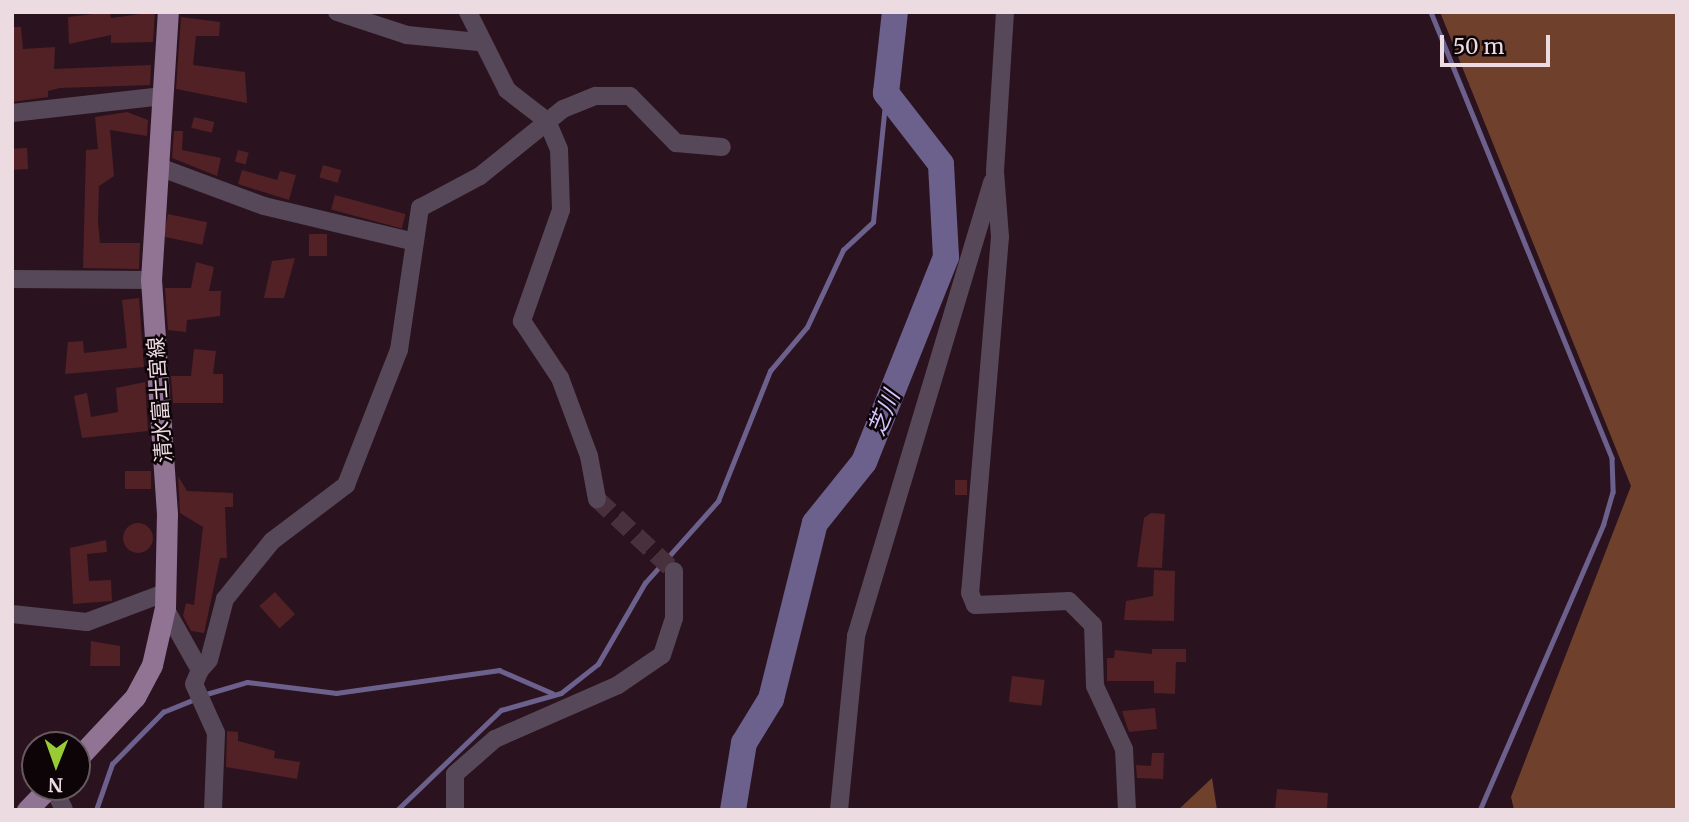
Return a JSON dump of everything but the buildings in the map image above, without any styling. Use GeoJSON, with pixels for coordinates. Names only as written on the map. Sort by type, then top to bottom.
{"type":"FeatureCollection","features":[{"type":"Feature","properties":{"kind":"main road","name":"清水富士宮線"},"geometry":{"type":"LineString","coordinates":[[91,744],[135,697],[152,665],[166,600],[152,281],[169,12]]}},
{"type":"Feature","properties":{"kind":"street"},"geometry":{"type":"LineString","coordinates":[[337,12],[407,35],[479,41]]}},
{"type":"Feature","properties":{"kind":"street"},"geometry":{"type":"LineString","coordinates":[[468,12],[479,41],[507,90],[547,121],[559,149],[561,210],[522,321],[561,378],[589,456],[597,499]]}},
{"type":"Feature","properties":{"kind":"street"},"geometry":{"type":"LineString","coordinates":[[1005,12],[995,172],[1000,237],[970,593],[975,605],[1069,601],[1093,625],[1095,686],[1124,749],[1127,810]]}},
{"type":"Feature","properties":{"kind":"street"},"geometry":{"type":"LineString","coordinates":[[12,113],[163,96]]}},
{"type":"Feature","properties":{"kind":"street"},"geometry":{"type":"LineString","coordinates":[[197,677],[209,660],[225,599],[272,541],[346,485],[399,350],[412,291],[411,241],[419,208],[480,176],[547,121],[596,96],[631,96],[676,143],[722,147]]}},
{"type":"Feature","properties":{"kind":"street"},"geometry":{"type":"LineString","coordinates":[[159,167],[264,206],[411,241]]}},
{"type":"Feature","properties":{"kind":"street"},"geometry":{"type":"LineString","coordinates":[[839,810],[856,636],[995,172]]}},
{"type":"Feature","properties":{"kind":"street"},"geometry":{"type":"LineString","coordinates":[[12,279],[152,281]]}},
{"type":"Feature","properties":{"kind":"street"},"geometry":{"type":"LineString","coordinates":[[455,810],[455,774],[495,740],[618,685],[662,655],[674,618],[674,571]]}},
{"type":"Feature","properties":{"kind":"street"},"geometry":{"type":"LineString","coordinates":[[12,614],[87,622],[166,600],[197,677],[202,702],[216,733],[213,810]]}},
{"type":"Feature","properties":{"kind":"shaded area"},"geometry":{"type":"Polygon","coordinates":[[[1440,12],[1677,12],[1677,810],[1514,810],[1511,797],[1631,486],[1440,12]]]}},
{"type":"Feature","properties":{"kind":"shaded area"},"geometry":{"type":"Polygon","coordinates":[[[1212,778],[1217,810],[1178,810],[1212,778]]]}},
{"type":"Feature","properties":{"kind":"waterway","name":"芝川"},"geometry":{"type":"LineString","coordinates":[[733,810],[744,743],[771,699],[815,523],[864,462],[946,257],[941,164],[886,93],[895,12]]}},
{"type":"Feature","properties":{"kind":"waterway"},"geometry":{"type":"LineString","coordinates":[[1431,12],[1612,458],[1613,492],[1604,524],[1480,810]]}},
{"type":"Feature","properties":{"kind":"waterway"},"geometry":{"type":"LineString","coordinates":[[397,810],[501,710],[561,693],[598,664],[645,583],[718,501],[770,371],[807,327],[843,250],[873,222],[886,93]]}},
{"type":"Feature","properties":{"kind":"waterway"},"geometry":{"type":"LineString","coordinates":[[203,695],[247,682],[336,693],[499,670],[552,693]]}},
{"type":"Feature","properties":{"kind":"waterway"},"geometry":{"type":"LineString","coordinates":[[96,810],[112,764],[163,712],[195,699]]}},
{"type":"Feature","properties":{"kind":"tunnel"},"geometry":{"type":"LineString","coordinates":[[597,499],[674,571]]}}]}
